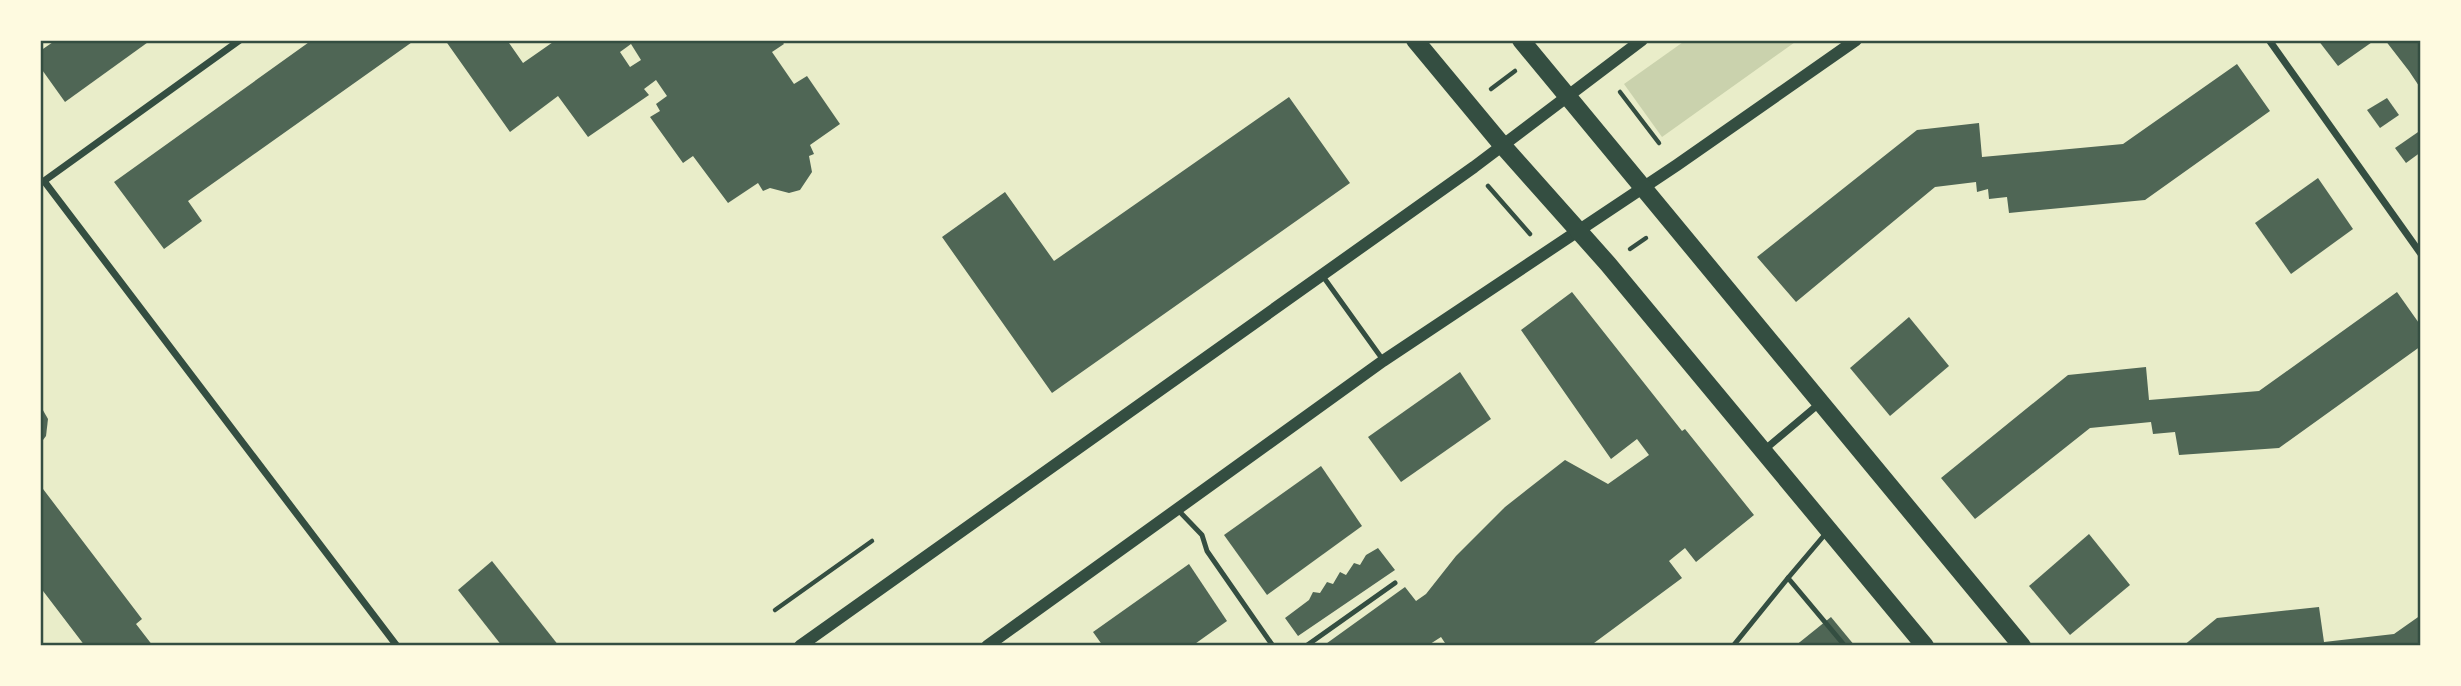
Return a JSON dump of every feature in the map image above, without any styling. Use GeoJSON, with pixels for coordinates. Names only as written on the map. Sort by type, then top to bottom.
{"type":"FeatureCollection","features":[{"type":"Feature","properties":{"kind":"main road"},"geometry":{"type":"LineString","coordinates":[[1415,40],[1503,146],[1578,229],[1925,646]]}},
{"type":"Feature","properties":{"kind":"main road"},"geometry":{"type":"LineString","coordinates":[[1521,40],[2022,646]]}},
{"type":"Feature","properties":{"kind":"street"},"geometry":{"type":"LineString","coordinates":[[240,40],[44,181],[397,646]]}},
{"type":"Feature","properties":{"kind":"street"},"geometry":{"type":"LineString","coordinates":[[800,646],[1503,146],[1642,40]]}},
{"type":"Feature","properties":{"kind":"street"},"geometry":{"type":"LineString","coordinates":[[986,646],[1383,361],[1856,40]]}},
{"type":"Feature","properties":{"kind":"street"},"geometry":{"type":"LineString","coordinates":[[2269,40],[2421,254]]}},
{"type":"Feature","properties":{"kind":"street"},"geometry":{"type":"LineString","coordinates":[[1763,451],[1821,402]]}},
{"type":"Feature","properties":{"kind":"lane"},"geometry":{"type":"LineString","coordinates":[[1322,275],[1383,361]]}},
{"type":"Feature","properties":{"kind":"lane"},"geometry":{"type":"LineString","coordinates":[[1178,510],[1202,535],[1207,551],[1273,646]]}},
{"type":"Feature","properties":{"kind":"lane"},"geometry":{"type":"LineString","coordinates":[[1733,646],[1829,530]]}},
{"type":"Feature","properties":{"kind":"lane"},"geometry":{"type":"LineString","coordinates":[[1788,578],[1845,646]]}},
{"type":"Feature","properties":{"kind":"lane"},"geometry":{"type":"LineString","coordinates":[[1306,646],[1395,583]]}},
{"type":"Feature","properties":{"kind":"path"},"geometry":{"type":"LineString","coordinates":[[1490,89],[1521,66]]}},
{"type":"Feature","properties":{"kind":"path"},"geometry":{"type":"LineString","coordinates":[[1620,92],[1659,143]]}},
{"type":"Feature","properties":{"kind":"path"},"geometry":{"type":"LineString","coordinates":[[1488,186],[1530,234]]}},
{"type":"Feature","properties":{"kind":"path"},"geometry":{"type":"LineString","coordinates":[[1629,249],[1646,237]]}},
{"type":"Feature","properties":{"kind":"path"},"geometry":{"type":"LineString","coordinates":[[775,610],[872,541]]}},
{"type":"Feature","properties":{"kind":"green space"},"geometry":{"type":"Polygon","coordinates":[[[1686,40],[1798,40],[1662,137],[1624,84],[1686,40]]]}},
{"type":"Feature","properties":{"kind":"building"},"geometry":{"type":"Polygon","coordinates":[[[56,40],[151,40],[65,102],[40,67],[40,51],[56,40]]]}},
{"type":"Feature","properties":{"kind":"building"},"geometry":{"type":"Polygon","coordinates":[[[312,40],[415,40],[188,201],[202,221],[164,249],[114,182],[312,40]]]}},
{"type":"Feature","properties":{"kind":"building"},"geometry":{"type":"Polygon","coordinates":[[[445,40],[507,40],[523,63],[556,40],[781,40],[784,44],[772,52],[794,84],[807,76],[840,124],[810,145],[814,154],[809,156],[812,172],[800,190],[789,193],[770,188],[763,191],[758,183],[728,203],[693,156],[683,163],[650,117],[660,111],[656,104],[667,96],[656,80],[644,89],[649,95],[588,137],[558,96],[510,132],[445,40]],[[631,44],[620,52],[630,67],[641,60],[631,44]]]}},
{"type":"Feature","properties":{"kind":"building"},"geometry":{"type":"Polygon","coordinates":[[[2318,40],[2375,40],[2338,66],[2318,40]]]}},
{"type":"Feature","properties":{"kind":"building"},"geometry":{"type":"Polygon","coordinates":[[[2385,40],[2421,40],[2421,89],[2409,71],[2385,40]]]}},
{"type":"Feature","properties":{"kind":"building"},"geometry":{"type":"Polygon","coordinates":[[[2237,64],[2270,111],[2145,200],[2009,213],[2007,197],[1989,199],[1988,189],[1977,192],[1976,182],[1935,187],[1796,302],[1757,257],[1917,130],[1979,123],[1982,157],[2123,144],[2237,64]]]}},
{"type":"Feature","properties":{"kind":"building"},"geometry":{"type":"Polygon","coordinates":[[[1289,97],[1350,183],[1052,393],[942,237],[1005,192],[1054,261],[1289,97]]]}},
{"type":"Feature","properties":{"kind":"building"},"geometry":{"type":"Polygon","coordinates":[[[2387,98],[2399,115],[2380,128],[2367,110],[2387,98]]]}},
{"type":"Feature","properties":{"kind":"building"},"geometry":{"type":"Polygon","coordinates":[[[2421,130],[2421,152],[2406,163],[2395,148],[2421,130]]]}},
{"type":"Feature","properties":{"kind":"building"},"geometry":{"type":"Polygon","coordinates":[[[2318,178],[2353,229],[2291,274],[2255,223],[2318,178]]]}},
{"type":"Feature","properties":{"kind":"building"},"geometry":{"type":"Polygon","coordinates":[[[1572,292],[1682,431],[1685,429],[1754,515],[1696,562],[1685,548],[1669,561],[1682,578],[1590,646],[1447,646],[1441,637],[1427,646],[1323,646],[1405,587],[1416,601],[1426,594],[1456,556],[1505,507],[1565,460],[1608,484],[1649,455],[1637,439],[1611,459],[1521,330],[1572,292]]]}},
{"type":"Feature","properties":{"kind":"building"},"geometry":{"type":"Polygon","coordinates":[[[2397,292],[2421,326],[2421,346],[2279,448],[2179,455],[2175,432],[2153,434],[2151,422],[2090,428],[1975,519],[1941,478],[2068,375],[2146,367],[2149,400],[2259,391],[2397,292]]]}},
{"type":"Feature","properties":{"kind":"building"},"geometry":{"type":"Polygon","coordinates":[[[1909,317],[1949,366],[1890,416],[1850,368],[1909,317]]]}},
{"type":"Feature","properties":{"kind":"building"},"geometry":{"type":"Polygon","coordinates":[[[1460,372],[1491,419],[1401,482],[1368,437],[1460,372]]]}},
{"type":"Feature","properties":{"kind":"building"},"geometry":{"type":"Polygon","coordinates":[[[40,405],[48,419],[46,436],[40,444],[40,405]]]}},
{"type":"Feature","properties":{"kind":"building"},"geometry":{"type":"Polygon","coordinates":[[[1321,466],[1362,526],[1267,595],[1224,535],[1321,466]]]}},
{"type":"Feature","properties":{"kind":"building"},"geometry":{"type":"Polygon","coordinates":[[[40,485],[142,619],[136,624],[153,646],[85,646],[40,587],[40,485]]]}},
{"type":"Feature","properties":{"kind":"building"},"geometry":{"type":"Polygon","coordinates":[[[2089,534],[2130,585],[2070,635],[2029,586],[2089,534]]]}},
{"type":"Feature","properties":{"kind":"building"},"geometry":{"type":"Polygon","coordinates":[[[1378,548],[1395,570],[1298,636],[1285,618],[1309,600],[1313,592],[1320,593],[1327,582],[1333,584],[1340,572],[1346,575],[1354,563],[1360,565],[1366,555],[1378,548]]]}},
{"type":"Feature","properties":{"kind":"building"},"geometry":{"type":"Polygon","coordinates":[[[492,561],[559,646],[502,646],[458,590],[492,561]]]}},
{"type":"Feature","properties":{"kind":"building"},"geometry":{"type":"Polygon","coordinates":[[[1189,564],[1227,621],[1192,646],[1103,646],[1093,632],[1189,564]]]}},
{"type":"Feature","properties":{"kind":"building"},"geometry":{"type":"Polygon","coordinates":[[[2319,607],[2324,642],[2394,634],[2421,615],[2421,646],[2183,646],[2217,618],[2319,607]]]}},
{"type":"Feature","properties":{"kind":"building"},"geometry":{"type":"Polygon","coordinates":[[[1831,617],[1855,646],[1795,646],[1831,617]]]}}]}
